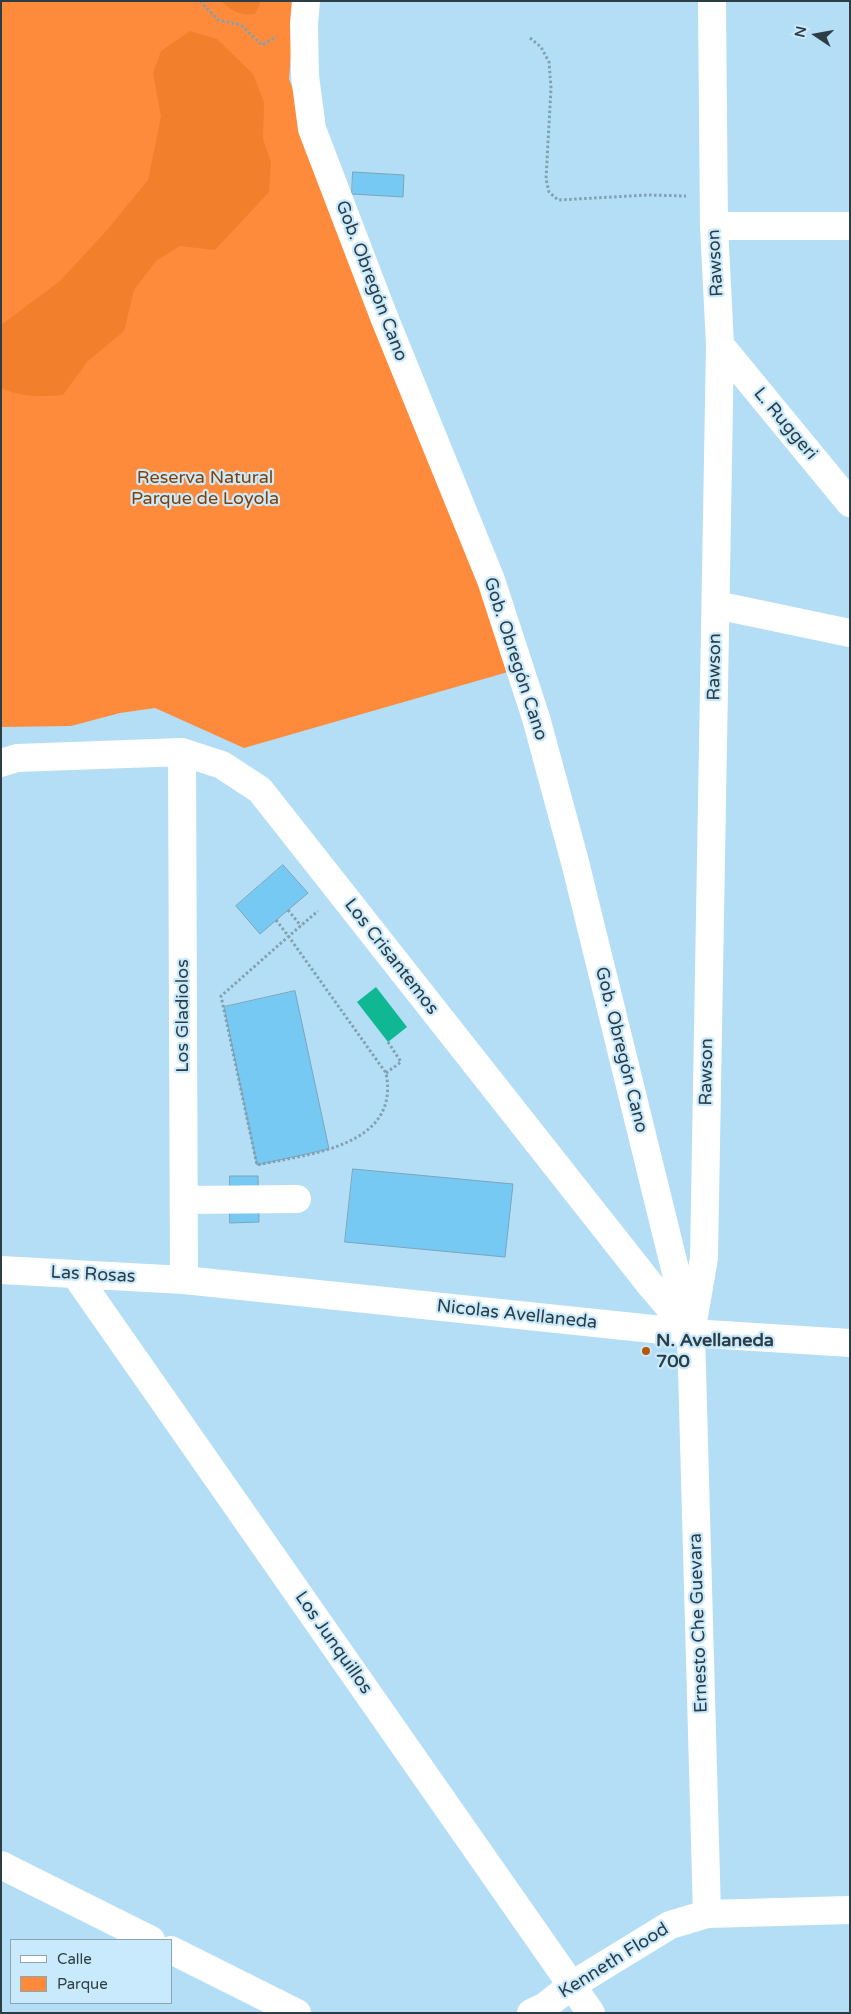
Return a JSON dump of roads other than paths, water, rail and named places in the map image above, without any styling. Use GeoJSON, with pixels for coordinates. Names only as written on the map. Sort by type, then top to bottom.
{"type":"FeatureCollection","features":[{"type":"Feature","properties":{"kind":"street","name":"Rawson"},"geometry":{"type":"LineString","coordinates":[[691,1333],[704,1258],[716,605],[720,345],[713,196],[712,1]]}},
{"type":"Feature","properties":{"kind":"street","name":"Gob. Obregón Cano"},"geometry":{"type":"LineString","coordinates":[[305,13],[305,76],[312,129],[384,317],[491,580],[536,718],[575,862],[691,1333]]}},
{"type":"Feature","properties":{"kind":"street"},"geometry":{"type":"LineString","coordinates":[[714,226],[850,226]]}},
{"type":"Feature","properties":{"kind":"street","name":"L. Ruggeri"},"geometry":{"type":"LineString","coordinates":[[720,345],[850,503]]}},
{"type":"Feature","properties":{"kind":"street"},"geometry":{"type":"LineString","coordinates":[[716,605],[850,633]]}},
{"type":"Feature","properties":{"kind":"street","name":"Los Crisantemos"},"geometry":{"type":"LineString","coordinates":[[1,763],[17,758],[182,752],[222,765],[260,790],[652,1287],[691,1333]]}},
{"type":"Feature","properties":{"kind":"street","name":"Los Gladiolos"},"geometry":{"type":"LineString","coordinates":[[182,752],[184,1280]]}},
{"type":"Feature","properties":{"kind":"street"},"geometry":{"type":"LineString","coordinates":[[184,1200],[297,1199]]}},
{"type":"Feature","properties":{"kind":"street","name":"Las Rosas"},"geometry":{"type":"LineString","coordinates":[[1,1270],[184,1280]]}},
{"type":"Feature","properties":{"kind":"street","name":"Los Junquillos"},"geometry":{"type":"LineString","coordinates":[[75,1274],[591,2013]]}},
{"type":"Feature","properties":{"kind":"street","name":"Nicolas Avellaneda"},"geometry":{"type":"LineString","coordinates":[[184,1280],[691,1333],[850,1343]]}},
{"type":"Feature","properties":{"kind":"street","name":"Ernesto Che Guevara"},"geometry":{"type":"LineString","coordinates":[[691,1333],[707,1914]]}},
{"type":"Feature","properties":{"kind":"street"},"geometry":{"type":"LineString","coordinates":[[1,1865],[149,1939]]}},
{"type":"Feature","properties":{"kind":"street","name":"Kenneth Flood"},"geometry":{"type":"LineString","coordinates":[[530,2013],[544,2007],[572,1985],[670,1925],[707,1914],[850,1910]]}},
{"type":"Feature","properties":{"kind":"street"},"geometry":{"type":"LineString","coordinates":[[172,1951],[296,2013]]}},
{"type":"Feature","properties":{"kind":"place","name":"N. Avellaneda 700"},"geometry":{"type":"Point","coordinates":[646,1351]}},
{"type":"Feature","properties":{"kind":"park label","name":"Reserva Natural Parque de Loyola"},"geometry":{"type":"Point","coordinates":[205,488]}}]}
